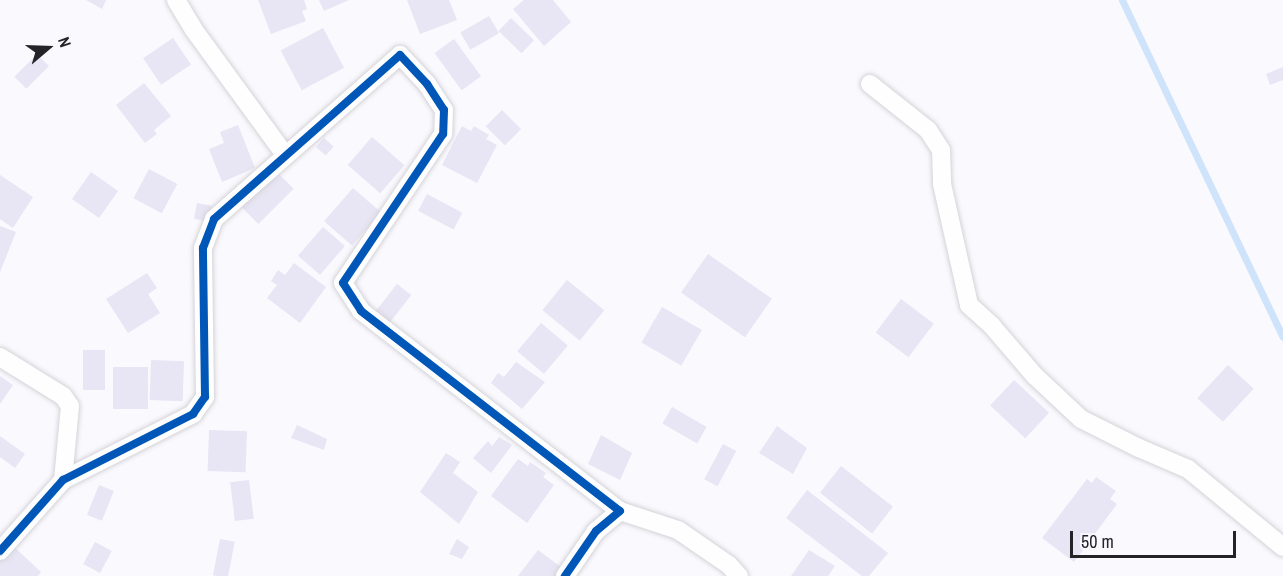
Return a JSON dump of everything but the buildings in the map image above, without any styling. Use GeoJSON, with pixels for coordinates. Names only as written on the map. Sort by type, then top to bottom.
{"type":"FeatureCollection","features":[{"type":"Feature","properties":{"kind":"street"},"geometry":{"type":"LineString","coordinates":[[176,0],[194,30],[285,155]]}},
{"type":"Feature","properties":{"kind":"street"},"geometry":{"type":"LineString","coordinates":[[0,551],[63,480],[193,414],[205,397],[203,248],[214,219],[400,55],[427,84],[444,110],[443,134],[343,283],[361,311],[620,511],[678,530],[729,565],[739,576]]}},
{"type":"Feature","properties":{"kind":"street"},"geometry":{"type":"LineString","coordinates":[[870,84],[928,130],[939,144],[942,184],[969,305],[992,326],[1035,376],[1081,419],[1188,469],[1283,547]]}},
{"type":"Feature","properties":{"kind":"street"},"geometry":{"type":"LineString","coordinates":[[0,357],[63,396],[70,406],[63,480]]}},
{"type":"Feature","properties":{"kind":"street"},"geometry":{"type":"LineString","coordinates":[[565,576],[596,531],[620,511]]}},
{"type":"Feature","properties":{"kind":"waterway"},"geometry":{"type":"LineString","coordinates":[[1122,0],[1283,337]]}},
{"type":"Feature","properties":{"kind":"cycle path"},"geometry":{"type":"LineString","coordinates":[[0,551],[63,480],[193,414],[205,397],[203,248],[214,219],[400,55],[427,84],[444,110],[443,134],[343,283],[361,311],[620,511],[596,531],[565,576]]}}]}
